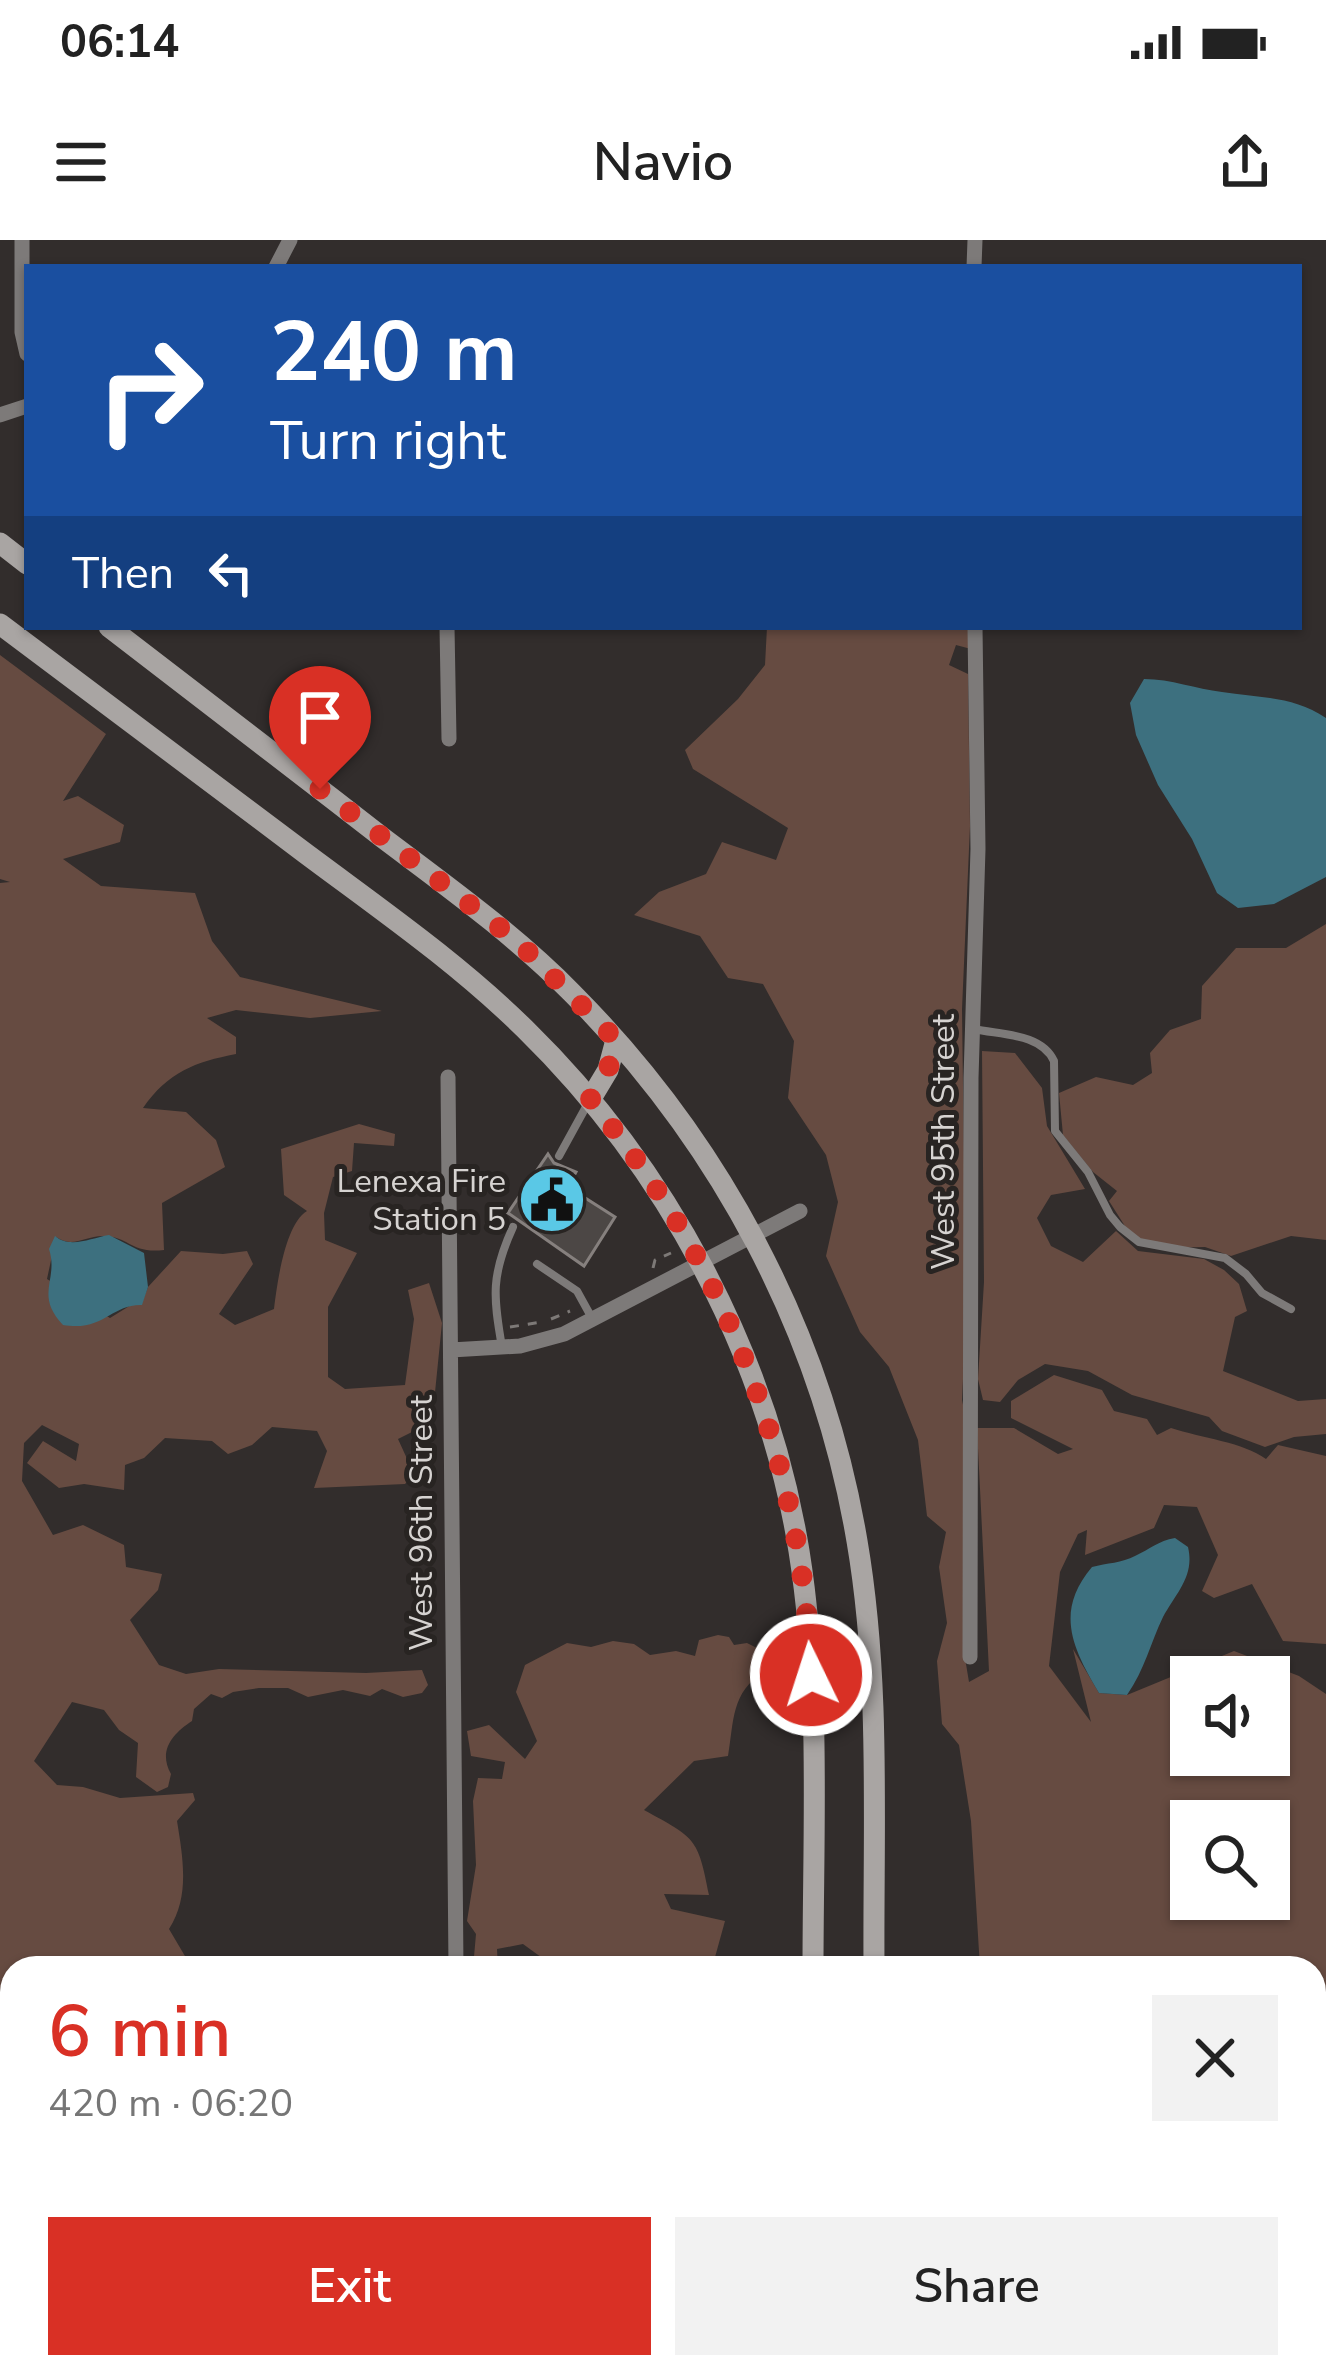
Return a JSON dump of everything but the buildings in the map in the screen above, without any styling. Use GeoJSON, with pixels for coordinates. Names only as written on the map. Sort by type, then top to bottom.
{"type":"FeatureCollection","features":[{"type":"Feature","properties":{"kind":"main road"},"geometry":{"type":"LineString","coordinates":[[0,543],[24,562]]}},
{"type":"Feature","properties":{"kind":"main road"},"geometry":{"type":"LineString","coordinates":[[0,624],[474,983],[524,1028],[590,1100],[670,1208],[729,1320],[758,1394],[798,1547],[812,1700],[813,1956]]}},
{"type":"Feature","properties":{"kind":"main road"},"geometry":{"type":"LineString","coordinates":[[113,630],[517,941],[616,1040],[696,1141],[754,1236],[809,1363],[846,1484],[857,1542],[872,1687],[874,1956]]}},
{"type":"Feature","properties":{"kind":"main road"},"geometry":{"type":"LineString","coordinates":[[590,1100],[608,1070],[616,1040]]}},
{"type":"Feature","properties":{"kind":"street"},"geometry":{"type":"LineString","coordinates":[[22,240],[24,340]]}},
{"type":"Feature","properties":{"kind":"street"},"geometry":{"type":"LineString","coordinates":[[447,630],[449,739]]}},
{"type":"Feature","properties":{"kind":"street","name":"West 95th Street"},"geometry":{"type":"LineString","coordinates":[[970,1657],[978,849],[975,630]]}},
{"type":"Feature","properties":{"kind":"street","name":"West 96th Street"},"geometry":{"type":"LineString","coordinates":[[448,1077],[456,1956]]}},
{"type":"Feature","properties":{"kind":"street"},"geometry":{"type":"LineString","coordinates":[[451,1350],[544,1341],[593,1321],[800,1211]]}},
{"type":"Feature","properties":{"kind":"lane"},"geometry":{"type":"LineString","coordinates":[[973,1028],[1028,1039],[1049,1051],[1054,1061],[1055,1131],[1088,1172],[1120,1227],[1139,1242],[1225,1258],[1262,1293],[1291,1309]]}},
{"type":"Feature","properties":{"kind":"lane"},"geometry":{"type":"LineString","coordinates":[[559,1156],[590,1100]]}},
{"type":"Feature","properties":{"kind":"lane"},"geometry":{"type":"LineString","coordinates":[[502,1348],[493,1296],[496,1263],[513,1227]]}},
{"type":"Feature","properties":{"kind":"lane"},"geometry":{"type":"LineString","coordinates":[[537,1264],[577,1291],[593,1321]]}},
{"type":"Feature","properties":{"kind":"shaded area"},"geometry":{"type":"Polygon","coordinates":[[[767,630],[971,630],[971,649],[956,645],[949,665],[968,674],[962,1400],[968,1429],[965,1658],[969,1682],[989,1671],[977,1428],[1014,1428],[1058,1454],[1073,1449],[1011,1418],[1011,1401],[1054,1375],[1102,1390],[1114,1411],[1147,1419],[1157,1435],[1171,1428],[1234,1444],[1266,1459],[1278,1445],[1326,1456],[1326,1644],[1283,1641],[1252,1584],[1214,1598],[1202,1591],[1218,1555],[1197,1507],[1164,1505],[1154,1528],[1085,1555],[1087,1530],[1078,1534],[1060,1572],[1049,1666],[1091,1722],[1073,1649],[1099,1693],[1127,1695],[1170,1677],[1170,1776],[1290,1776],[1290,1673],[1326,1694],[1326,1956],[979,1956],[971,1821],[959,1745],[942,1724],[937,1661],[947,1623],[939,1567],[946,1532],[927,1516],[918,1440],[889,1367],[860,1332],[826,1256],[838,1202],[826,1155],[788,1098],[794,1041],[763,984],[728,978],[700,936],[634,915],[659,892],[706,874],[722,842],[776,860],[788,828],[693,769],[685,750],[738,699],[765,665],[767,630]]]}},
{"type":"Feature","properties":{"kind":"shaded area"},"geometry":{"type":"Polygon","coordinates":[[[0,655],[106,734],[63,801],[78,796],[124,825],[120,842],[63,859],[101,886],[195,893],[212,941],[240,977],[382,1011],[310,1018],[236,1010],[207,1018],[236,1037],[236,1054],[184,1070],[143,1108],[186,1112],[216,1140],[225,1167],[162,1203],[164,1250],[145,1250],[105,1236],[74,1242],[56,1237],[47,1279],[110,1318],[131,1305],[141,1305],[148,1287],[181,1251],[247,1251],[253,1264],[219,1314],[235,1325],[274,1309],[288,1241],[307,1211],[284,1195],[281,1149],[359,1124],[395,1134],[394,1146],[354,1143],[352,1171],[333,1177],[324,1213],[325,1240],[357,1253],[328,1307],[328,1377],[345,1389],[405,1385],[414,1319],[408,1290],[429,1283],[442,1323],[432,1422],[398,1439],[414,1474],[405,1484],[314,1488],[327,1451],[317,1431],[272,1427],[252,1445],[228,1454],[212,1441],[165,1438],[144,1458],[125,1465],[124,1490],[84,1484],[59,1488],[27,1463],[43,1441],[76,1461],[79,1444],[42,1425],[24,1443],[22,1481],[53,1535],[83,1525],[124,1545],[126,1567],[162,1574],[158,1590],[130,1620],[159,1665],[186,1674],[219,1669],[422,1670],[428,1685],[422,1693],[403,1697],[382,1689],[370,1696],[343,1690],[308,1697],[288,1688],[259,1688],[222,1698],[211,1694],[169,1744],[168,1787],[157,1792],[136,1777],[138,1743],[119,1730],[104,1710],[72,1702],[34,1761],[57,1785],[120,1798],[193,1793],[195,1800],[177,1821],[182,1891],[169,1929],[185,1956],[0,1956],[0,883],[10,882],[0,879],[0,655]]]}},
{"type":"Feature","properties":{"kind":"shaded area"},"geometry":{"type":"Polygon","coordinates":[[[1326,924],[1326,1240],[1291,1236],[1231,1256],[1205,1247],[1159,1248],[1130,1234],[1109,1201],[1117,1191],[1093,1172],[1063,1135],[1059,1093],[1096,1077],[1133,1085],[1152,1073],[1150,1053],[1170,1030],[1201,1019],[1202,986],[1236,948],[1286,948],[1326,924]]]}},
{"type":"Feature","properties":{"kind":"shaded area"},"geometry":{"type":"Polygon","coordinates":[[[982,1051],[1015,1053],[1042,1088],[1047,1126],[1085,1189],[1051,1195],[1037,1218],[1051,1246],[1083,1262],[1116,1231],[1138,1251],[1204,1259],[1224,1270],[1239,1284],[1247,1311],[1235,1317],[1223,1371],[1298,1401],[1326,1399],[1326,1434],[1294,1437],[1265,1447],[1222,1431],[1209,1417],[1132,1395],[1088,1371],[1045,1364],[1018,1380],[1000,1402],[983,1400],[978,1379],[984,1282],[982,1051]]]}},
{"type":"Feature","properties":{"kind":"shaded area"},"geometry":{"type":"Polygon","coordinates":[[[718,1635],[729,1637],[734,1645],[747,1643],[759,1649],[764,1672],[740,1698],[728,1756],[694,1761],[644,1810],[684,1834],[697,1850],[709,1895],[664,1894],[671,1909],[725,1921],[715,1956],[540,1956],[523,1944],[497,1949],[497,1956],[474,1956],[476,1934],[467,1921],[476,1865],[473,1801],[478,1778],[502,1779],[505,1762],[471,1756],[467,1731],[489,1725],[525,1759],[537,1741],[516,1692],[525,1665],[567,1643],[591,1647],[613,1641],[634,1644],[650,1655],[676,1651],[695,1656],[699,1640],[718,1635]]]}},
{"type":"Feature","properties":{"kind":"water"},"geometry":{"type":"Polygon","coordinates":[[[1144,679],[1289,702],[1326,718],[1326,877],[1274,904],[1238,908],[1217,893],[1136,735],[1130,703],[1144,679]]]}},
{"type":"Feature","properties":{"kind":"water"},"geometry":{"type":"Polygon","coordinates":[[[109,1235],[144,1253],[148,1287],[142,1305],[88,1325],[63,1325],[48,1296],[49,1249],[55,1236],[74,1242],[109,1235]]]}},
{"type":"Feature","properties":{"kind":"water"},"geometry":{"type":"Polygon","coordinates":[[[1175,1538],[1188,1547],[1187,1576],[1138,1676],[1127,1695],[1099,1693],[1072,1630],[1073,1599],[1080,1584],[1092,1567],[1130,1558],[1175,1538]]]}},
{"type":"Feature","properties":{"kind":"place","name":"Lenexa Fire Station 5"},"geometry":{"type":"Point","coordinates":[552,1200]}},
{"type":"Feature","properties":{"kind":"route"},"geometry":{"type":"LineString","coordinates":[[320,789],[517,941],[616,1040],[608,1070],[590,1100],[670,1208],[729,1320],[752,1377],[778,1458],[798,1547],[811,1675]]}}]}
